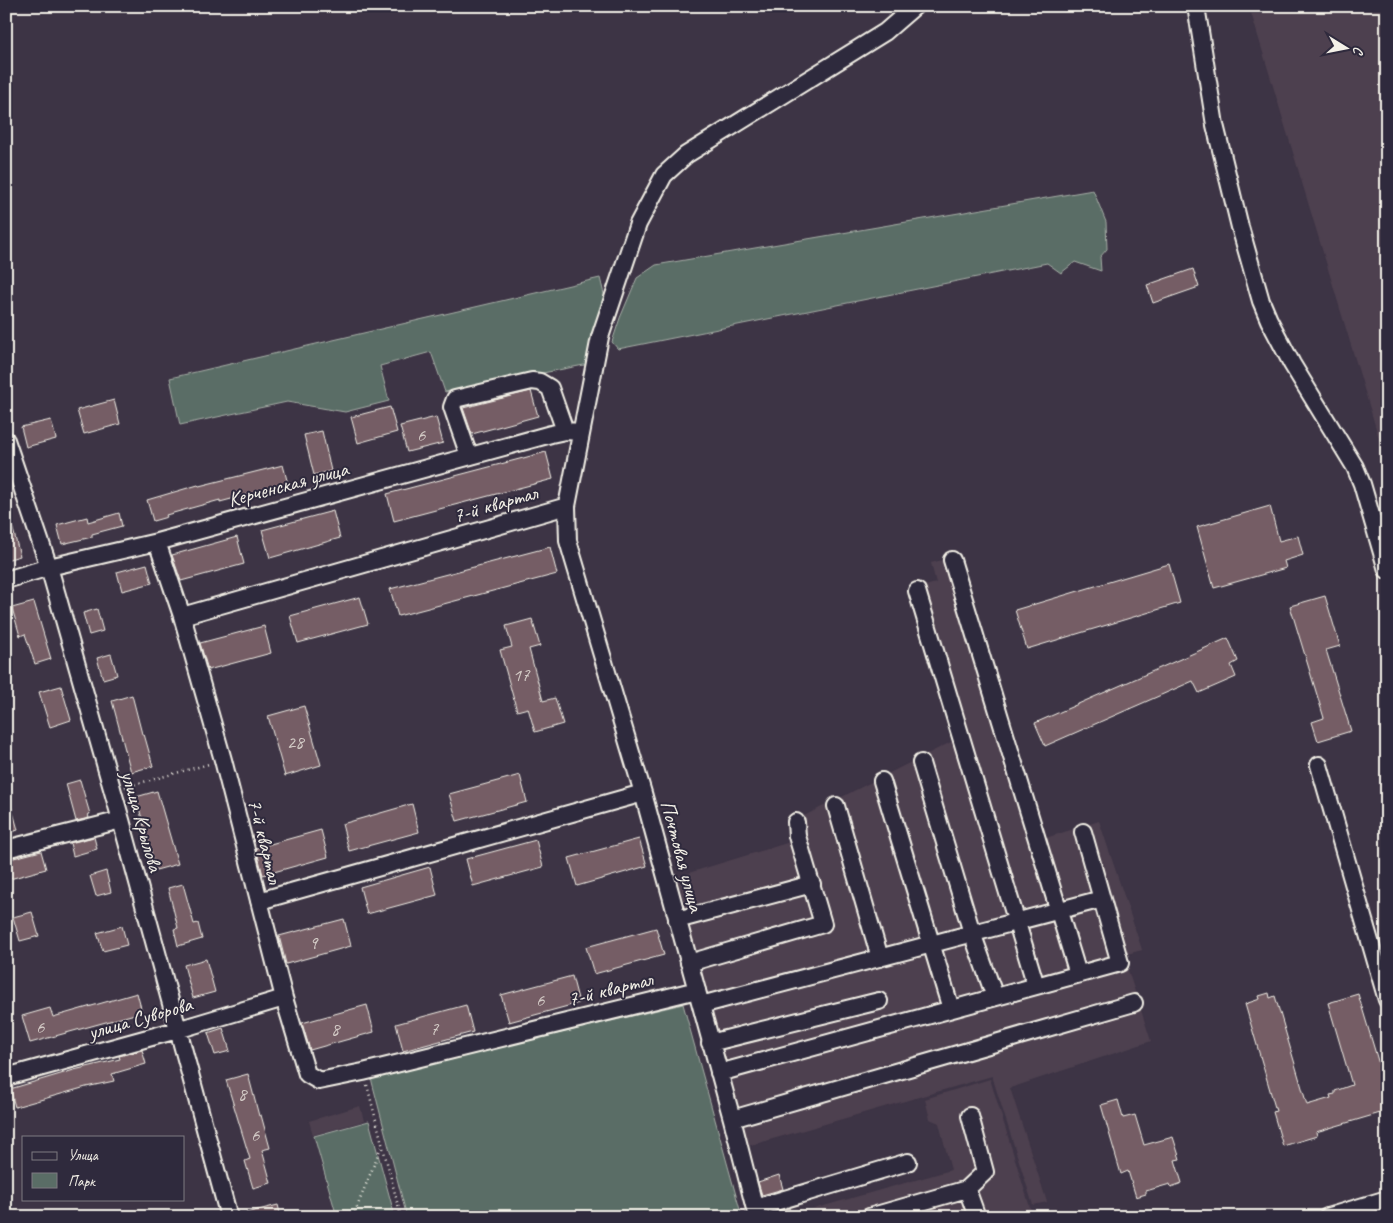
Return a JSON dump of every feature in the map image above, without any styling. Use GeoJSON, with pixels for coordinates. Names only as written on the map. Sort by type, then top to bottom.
{"type":"FeatureCollection","features":[{"type":"Feature","properties":{"kind":"street","name":"Почтовая улица"},"geometry":{"type":"LineString","coordinates":[[756,1212],[643,793],[568,541],[566,506],[573,431],[600,337],[638,224],[664,175],[686,155],[885,32],[916,6]]}},
{"type":"Feature","properties":{"kind":"street"},"geometry":{"type":"LineString","coordinates":[[1196,6],[1215,125],[1240,227],[1261,301],[1292,364],[1355,467],[1362,484],[1387,570]]}},
{"type":"Feature","properties":{"kind":"street"},"geometry":{"type":"LineString","coordinates":[[469,456],[452,407],[455,399],[532,381],[540,382],[550,388],[573,431]]}},
{"type":"Feature","properties":{"kind":"street","name":"Керченская улица"},"geometry":{"type":"LineString","coordinates":[[6,580],[49,567],[157,542],[551,434],[573,431]]}},
{"type":"Feature","properties":{"kind":"street","name":"улица Крылова"},"geometry":{"type":"LineString","coordinates":[[6,440],[49,567],[229,1217]]}},
{"type":"Feature","properties":{"kind":"street","name":"7-й квартал"},"geometry":{"type":"LineString","coordinates":[[566,506],[182,616],[223,760],[284,998],[307,1074],[319,1081],[363,1072],[880,958],[1102,899]]}},
{"type":"Feature","properties":{"kind":"street"},"geometry":{"type":"LineString","coordinates":[[157,542],[182,616]]}},
{"type":"Feature","properties":{"kind":"street"},"geometry":{"type":"LineString","coordinates":[[952,560],[1078,974]]}},
{"type":"Feature","properties":{"kind":"street"},"geometry":{"type":"LineString","coordinates":[[917,591],[1018,921],[1036,986]]}},
{"type":"Feature","properties":{"kind":"street"},"geometry":{"type":"LineString","coordinates":[[921,763],[972,933],[995,997]]}},
{"type":"Feature","properties":{"kind":"street"},"geometry":{"type":"LineString","coordinates":[[1319,765],[1387,1000]]}},
{"type":"Feature","properties":{"kind":"street"},"geometry":{"type":"LineString","coordinates":[[882,780],[950,1009]]}},
{"type":"Feature","properties":{"kind":"street"},"geometry":{"type":"LineString","coordinates":[[259,901],[643,793]]}},
{"type":"Feature","properties":{"kind":"street"},"geometry":{"type":"LineString","coordinates":[[836,806],[880,958]]}},
{"type":"Feature","properties":{"kind":"street"},"geometry":{"type":"LineString","coordinates":[[6,849],[120,820]]}},
{"type":"Feature","properties":{"kind":"street"},"geometry":{"type":"LineString","coordinates":[[689,963],[823,924],[797,836],[796,822]]}},
{"type":"Feature","properties":{"kind":"street"},"geometry":{"type":"LineString","coordinates":[[719,1073],[1120,963],[1083,832]]}},
{"type":"Feature","properties":{"kind":"street"},"geometry":{"type":"LineString","coordinates":[[677,920],[812,884]]}},
{"type":"Feature","properties":{"kind":"street","name":"улица Суворова"},"geometry":{"type":"LineString","coordinates":[[6,1077],[177,1030],[284,998]]}},
{"type":"Feature","properties":{"kind":"street"},"geometry":{"type":"LineString","coordinates":[[710,1043],[879,1001]]}},
{"type":"Feature","properties":{"kind":"street"},"geometry":{"type":"LineString","coordinates":[[732,1119],[1134,1003]]}},
{"type":"Feature","properties":{"kind":"street"},"geometry":{"type":"LineString","coordinates":[[869,1217],[968,1189],[986,1172],[970,1116]]}},
{"type":"Feature","properties":{"kind":"street"},"geometry":{"type":"LineString","coordinates":[[756,1212],[908,1162]]}},
{"type":"Feature","properties":{"kind":"street"},"geometry":{"type":"LineString","coordinates":[[968,1189],[976,1217]]}},
{"type":"Feature","properties":{"kind":"street"},"geometry":{"type":"LineString","coordinates":[[1326,1217],[1387,1199]]}},
{"type":"Feature","properties":{"kind":"path"},"geometry":{"type":"LineString","coordinates":[[112,791],[223,760]]}},
{"type":"Feature","properties":{"kind":"path"},"geometry":{"type":"LineString","coordinates":[[363,1072],[401,1217]]}},
{"type":"Feature","properties":{"kind":"path"},"geometry":{"type":"LineString","coordinates":[[353,1217],[382,1146]]}},
{"type":"Feature","properties":{"kind":"shaded area"},"geometry":{"type":"Polygon","coordinates":[[[1249,6],[1387,6],[1387,465],[1249,6]]]}},
{"type":"Feature","properties":{"kind":"shaded area"},"geometry":{"type":"Polygon","coordinates":[[[946,559],[1033,842],[1099,821],[1142,950],[1123,955],[1151,1041],[1010,1088],[1047,1202],[1033,1205],[992,1076],[748,1146],[669,879],[800,839],[798,819],[965,735],[921,587],[936,583],[931,563],[946,559]]]}},
{"type":"Feature","properties":{"kind":"shaded area"},"geometry":{"type":"Polygon","coordinates":[[[990,1079],[1033,1217],[785,1217],[951,1170],[939,1123],[930,1119],[925,1099],[990,1079]]]}},
{"type":"Feature","properties":{"kind":"shaded area"},"geometry":{"type":"Polygon","coordinates":[[[360,1106],[364,1121],[313,1135],[309,1121],[360,1106]]]}},
{"type":"Feature","properties":{"kind":"green space"},"geometry":{"type":"Polygon","coordinates":[[[1093,190],[1106,222],[1107,249],[1100,257],[1101,271],[1075,262],[1061,273],[1047,263],[618,349],[612,342],[637,278],[656,265],[1093,190]]]}},
{"type":"Feature","properties":{"kind":"green space"},"geometry":{"type":"Polygon","coordinates":[[[600,278],[607,306],[589,364],[445,392],[431,352],[380,366],[389,401],[345,412],[287,402],[180,425],[170,378],[600,278]]]}},
{"type":"Feature","properties":{"kind":"green space"},"geometry":{"type":"Polygon","coordinates":[[[683,1004],[742,1217],[407,1217],[371,1078],[683,1004]]]}},
{"type":"Feature","properties":{"kind":"green space"},"geometry":{"type":"Polygon","coordinates":[[[369,1121],[395,1217],[337,1217],[314,1136],[369,1121]]]}},
{"type":"Feature","properties":{"kind":"building"},"geometry":{"type":"Polygon","coordinates":[[[1193,269],[1199,287],[1153,303],[1147,285],[1193,269]]]}},
{"type":"Feature","properties":{"kind":"building"},"geometry":{"type":"Polygon","coordinates":[[[531,391],[538,416],[472,434],[463,408],[531,391]]]}},
{"type":"Feature","properties":{"kind":"building"},"geometry":{"type":"Polygon","coordinates":[[[114,400],[120,424],[84,434],[77,410],[114,400]]]}},
{"type":"Feature","properties":{"kind":"building"},"geometry":{"type":"Polygon","coordinates":[[[390,407],[397,432],[358,443],[351,417],[390,407]]]}},
{"type":"Feature","properties":{"kind":"building"},"geometry":{"type":"Polygon","coordinates":[[[436,417],[443,443],[407,452],[400,426],[436,417]]]}},
{"type":"Feature","properties":{"kind":"building"},"geometry":{"type":"Polygon","coordinates":[[[51,420],[56,439],[26,447],[21,427],[51,420]]]}},
{"type":"Feature","properties":{"kind":"building"},"geometry":{"type":"Polygon","coordinates":[[[322,431],[331,471],[314,475],[304,435],[322,431]]]}},
{"type":"Feature","properties":{"kind":"building"},"geometry":{"type":"Polygon","coordinates":[[[546,452],[553,479],[394,521],[387,494],[546,452]]]}},
{"type":"Feature","properties":{"kind":"building"},"geometry":{"type":"Polygon","coordinates":[[[283,465],[288,484],[220,502],[220,500],[166,515],[167,517],[153,521],[147,500],[198,485],[283,465]]]}},
{"type":"Feature","properties":{"kind":"building"},"geometry":{"type":"Polygon","coordinates":[[[1270,506],[1279,541],[1298,536],[1303,555],[1284,561],[1286,568],[1214,588],[1197,527],[1270,506]]]}},
{"type":"Feature","properties":{"kind":"building"},"geometry":{"type":"Polygon","coordinates":[[[333,511],[340,538],[270,558],[262,530],[333,511]]]}},
{"type":"Feature","properties":{"kind":"building"},"geometry":{"type":"Polygon","coordinates":[[[119,513],[122,526],[92,534],[92,537],[62,544],[57,525],[87,517],[88,522],[119,513]]]}},
{"type":"Feature","properties":{"kind":"building"},"geometry":{"type":"Polygon","coordinates":[[[6,518],[10,518],[20,556],[6,560],[6,518]]]}},
{"type":"Feature","properties":{"kind":"building"},"geometry":{"type":"Polygon","coordinates":[[[237,537],[244,564],[181,581],[172,555],[237,537]]]}},
{"type":"Feature","properties":{"kind":"building"},"geometry":{"type":"Polygon","coordinates":[[[550,547],[557,574],[398,616],[390,589],[550,547]]]}},
{"type":"Feature","properties":{"kind":"building"},"geometry":{"type":"Polygon","coordinates":[[[147,564],[152,583],[122,591],[117,572],[147,564]]]}},
{"type":"Feature","properties":{"kind":"building"},"geometry":{"type":"Polygon","coordinates":[[[1169,564],[1180,603],[1027,649],[1015,610],[1169,564]]]}},
{"type":"Feature","properties":{"kind":"building"},"geometry":{"type":"Polygon","coordinates":[[[1325,596],[1340,646],[1326,650],[1351,731],[1318,741],[1312,722],[1324,718],[1290,606],[1325,596]]]}},
{"type":"Feature","properties":{"kind":"building"},"geometry":{"type":"Polygon","coordinates":[[[360,597],[368,624],[298,643],[290,616],[360,597]]]}},
{"type":"Feature","properties":{"kind":"building"},"geometry":{"type":"Polygon","coordinates":[[[34,602],[51,659],[35,664],[25,634],[20,636],[12,608],[34,602]]]}},
{"type":"Feature","properties":{"kind":"building"},"geometry":{"type":"Polygon","coordinates":[[[97,609],[103,631],[89,635],[83,613],[97,609]]]}},
{"type":"Feature","properties":{"kind":"building"},"geometry":{"type":"Polygon","coordinates":[[[532,619],[540,646],[529,649],[543,701],[555,698],[563,724],[535,732],[528,708],[517,711],[500,650],[512,647],[506,626],[532,619]]]}},
{"type":"Feature","properties":{"kind":"building"},"geometry":{"type":"Polygon","coordinates":[[[264,626],[271,653],[208,670],[200,643],[264,626]]]}},
{"type":"Feature","properties":{"kind":"building"},"geometry":{"type":"Polygon","coordinates":[[[1228,638],[1238,661],[1231,665],[1236,677],[1199,693],[1193,681],[1045,746],[1035,723],[1228,638]]]}},
{"type":"Feature","properties":{"kind":"building"},"geometry":{"type":"Polygon","coordinates":[[[111,654],[117,675],[103,679],[97,658],[111,654]]]}},
{"type":"Feature","properties":{"kind":"building"},"geometry":{"type":"Polygon","coordinates":[[[61,686],[71,720],[50,727],[39,692],[61,686]]]}},
{"type":"Feature","properties":{"kind":"building"},"geometry":{"type":"Polygon","coordinates":[[[132,695],[153,766],[131,772],[112,701],[132,695]]]}},
{"type":"Feature","properties":{"kind":"building"},"geometry":{"type":"Polygon","coordinates":[[[304,706],[321,765],[285,776],[268,716],[304,706]]]}},
{"type":"Feature","properties":{"kind":"building"},"geometry":{"type":"Polygon","coordinates":[[[520,775],[527,802],[457,821],[449,794],[520,775]]]}},
{"type":"Feature","properties":{"kind":"building"},"geometry":{"type":"Polygon","coordinates":[[[80,780],[90,814],[88,814],[89,818],[76,821],[66,784],[80,780]]]}},
{"type":"Feature","properties":{"kind":"building"},"geometry":{"type":"Polygon","coordinates":[[[157,791],[178,864],[156,870],[136,797],[157,791]]]}},
{"type":"Feature","properties":{"kind":"building"},"geometry":{"type":"Polygon","coordinates":[[[9,798],[18,830],[6,834],[6,799],[9,798]]]}},
{"type":"Feature","properties":{"kind":"building"},"geometry":{"type":"Polygon","coordinates":[[[412,804],[419,832],[349,851],[342,824],[412,804]]]}},
{"type":"Feature","properties":{"kind":"building"},"geometry":{"type":"Polygon","coordinates":[[[321,830],[328,857],[263,875],[256,848],[321,830]]]}},
{"type":"Feature","properties":{"kind":"building"},"geometry":{"type":"Polygon","coordinates":[[[94,837],[97,849],[73,856],[70,843],[94,837]]]}},
{"type":"Feature","properties":{"kind":"building"},"geometry":{"type":"Polygon","coordinates":[[[639,839],[647,866],[577,886],[569,858],[639,839]]]}},
{"type":"Feature","properties":{"kind":"building"},"geometry":{"type":"Polygon","coordinates":[[[536,840],[543,867],[473,886],[466,859],[536,840]]]}},
{"type":"Feature","properties":{"kind":"building"},"geometry":{"type":"Polygon","coordinates":[[[41,851],[46,869],[6,880],[6,860],[41,851]]]}},
{"type":"Feature","properties":{"kind":"building"},"geometry":{"type":"Polygon","coordinates":[[[430,867],[437,895],[367,914],[360,887],[430,867]]]}},
{"type":"Feature","properties":{"kind":"building"},"geometry":{"type":"Polygon","coordinates":[[[106,871],[111,892],[96,896],[90,876],[106,871]]]}},
{"type":"Feature","properties":{"kind":"building"},"geometry":{"type":"Polygon","coordinates":[[[183,884],[194,924],[198,923],[202,939],[178,946],[174,929],[178,928],[168,888],[183,884]]]}},
{"type":"Feature","properties":{"kind":"building"},"geometry":{"type":"Polygon","coordinates":[[[32,912],[39,936],[20,941],[13,917],[32,912]]]}},
{"type":"Feature","properties":{"kind":"building"},"geometry":{"type":"Polygon","coordinates":[[[344,919],[351,946],[286,964],[279,936],[344,919]]]}},
{"type":"Feature","properties":{"kind":"building"},"geometry":{"type":"Polygon","coordinates":[[[122,926],[127,945],[103,951],[97,933],[122,926]]]}},
{"type":"Feature","properties":{"kind":"building"},"geometry":{"type":"Polygon","coordinates":[[[656,928],[664,955],[594,974],[586,947],[656,928]]]}},
{"type":"Feature","properties":{"kind":"building"},"geometry":{"type":"Polygon","coordinates":[[[206,959],[215,992],[193,998],[184,965],[206,959]]]}},
{"type":"Feature","properties":{"kind":"building"},"geometry":{"type":"Polygon","coordinates":[[[572,976],[579,1003],[509,1022],[501,995],[572,976]]]}},
{"type":"Feature","properties":{"kind":"building"},"geometry":{"type":"Polygon","coordinates":[[[137,993],[142,1012],[30,1043],[22,1016],[50,1008],[53,1017],[137,993]]]}},
{"type":"Feature","properties":{"kind":"building"},"geometry":{"type":"Polygon","coordinates":[[[1269,993],[1270,998],[1275,996],[1307,1105],[1331,1098],[1330,1095],[1335,1094],[1335,1091],[1352,1085],[1328,1003],[1358,994],[1387,1091],[1387,1111],[1316,1132],[1317,1136],[1283,1146],[1273,1112],[1276,1111],[1245,1004],[1260,999],[1259,996],[1269,993]]]}},
{"type":"Feature","properties":{"kind":"building"},"geometry":{"type":"Polygon","coordinates":[[[367,1005],[374,1032],[310,1050],[302,1023],[367,1005]]]}},
{"type":"Feature","properties":{"kind":"building"},"geometry":{"type":"Polygon","coordinates":[[[466,1005],[473,1032],[403,1051],[396,1024],[466,1005]]]}},
{"type":"Feature","properties":{"kind":"building"},"geometry":{"type":"Polygon","coordinates":[[[223,1028],[230,1051],[215,1055],[208,1033],[223,1028]]]}},
{"type":"Feature","properties":{"kind":"building"},"geometry":{"type":"Polygon","coordinates":[[[142,1050],[146,1064],[112,1074],[114,1081],[15,1107],[10,1089],[120,1059],[119,1056],[142,1050]]]}},
{"type":"Feature","properties":{"kind":"building"},"geometry":{"type":"Polygon","coordinates":[[[248,1074],[270,1148],[262,1150],[271,1183],[253,1188],[245,1161],[250,1159],[226,1080],[248,1074]]]}},
{"type":"Feature","properties":{"kind":"building"},"geometry":{"type":"Polygon","coordinates":[[[1118,1100],[1123,1118],[1135,1115],[1144,1145],[1173,1137],[1180,1159],[1175,1160],[1182,1183],[1171,1187],[1170,1184],[1146,1191],[1146,1194],[1136,1197],[1128,1171],[1121,1174],[1101,1105],[1118,1100]]]}},
{"type":"Feature","properties":{"kind":"building"},"geometry":{"type":"Polygon","coordinates":[[[779,1175],[783,1189],[762,1195],[758,1182],[779,1175]]]}},
{"type":"Feature","properties":{"kind":"building"},"geometry":{"type":"Polygon","coordinates":[[[278,1205],[281,1217],[247,1217],[246,1213],[278,1205]]]}},
{"type":"Feature","properties":{"kind":"building"},"geometry":{"type":"Polygon","coordinates":[[[789,1208],[792,1217],[769,1217],[768,1214],[789,1208]]]}}]}
